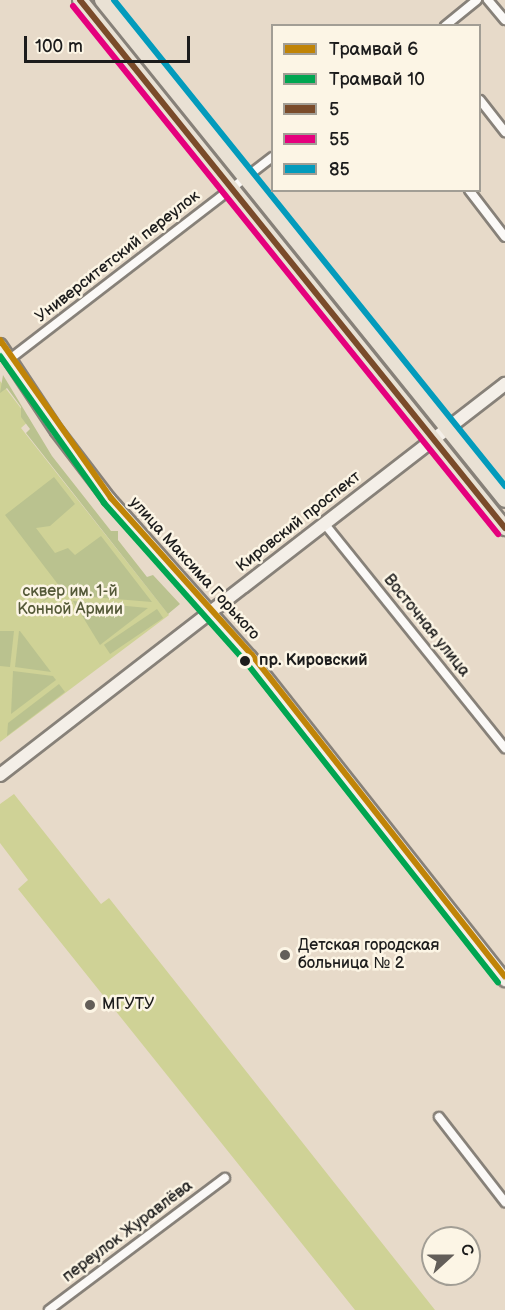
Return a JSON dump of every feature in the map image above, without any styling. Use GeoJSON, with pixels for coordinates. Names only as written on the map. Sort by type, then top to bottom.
{"type":"FeatureCollection","features":[{"type":"Feature","properties":{"kind":"main road"},"geometry":{"type":"LineString","coordinates":[[80,0],[435,438],[505,528]]}},
{"type":"Feature","properties":{"kind":"main road"},"geometry":{"type":"LineString","coordinates":[[102,0],[505,501]]}},
{"type":"Feature","properties":{"kind":"main road","name":"улица Максима Горького"},"geometry":{"type":"LineString","coordinates":[[0,345],[57,431],[109,499],[208,613],[257,665],[505,980]]}},
{"type":"Feature","properties":{"kind":"main road","name":"Кировский проспект"},"geometry":{"type":"LineString","coordinates":[[0,775],[505,384]]}},
{"type":"Feature","properties":{"kind":"street"},"geometry":{"type":"LineString","coordinates":[[447,24],[477,0]]}},
{"type":"Feature","properties":{"kind":"street"},"geometry":{"type":"LineString","coordinates":[[488,0],[505,20]]}},
{"type":"Feature","properties":{"kind":"street"},"geometry":{"type":"LineString","coordinates":[[481,101],[505,132]]}},
{"type":"Feature","properties":{"kind":"street","name":"Университетский переулок"},"geometry":{"type":"LineString","coordinates":[[10,360],[271,158]]}},
{"type":"Feature","properties":{"kind":"street"},"geometry":{"type":"LineString","coordinates":[[470,192],[505,237]]}},
{"type":"Feature","properties":{"kind":"street","name":"Восточная улица"},"geometry":{"type":"LineString","coordinates":[[324,523],[505,748]]}},
{"type":"Feature","properties":{"kind":"street"},"geometry":{"type":"LineString","coordinates":[[439,1117],[505,1202]]}},
{"type":"Feature","properties":{"kind":"street","name":"переулок Журавлёва"},"geometry":{"type":"LineString","coordinates":[[49,1310],[225,1178]]}},
{"type":"Feature","properties":{"kind":"green space"},"geometry":{"type":"Polygon","coordinates":[[[3,375],[52,456],[111,531],[118,531],[118,540],[147,577],[153,575],[180,604],[168,614],[26,433],[30,429],[21,417],[21,407],[7,388],[0,393],[3,375]]]}},
{"type":"Feature","properties":{"kind":"green space","name":"сквер им. 1-й Конной Армии"},"geometry":{"type":"Polygon","coordinates":[[[0,381],[30,420],[21,428],[169,615],[0,742],[0,381]]]}},
{"type":"Feature","properties":{"kind":"green space"},"geometry":{"type":"Polygon","coordinates":[[[54,477],[75,504],[50,526],[36,528],[55,553],[68,548],[75,555],[101,536],[152,602],[67,595],[62,590],[39,604],[60,587],[5,515],[54,477]]]}},
{"type":"Feature","properties":{"kind":"green space"},"geometry":{"type":"Polygon","coordinates":[[[73,601],[148,608],[100,645],[73,601]]]}},
{"type":"Feature","properties":{"kind":"green space"},"geometry":{"type":"Polygon","coordinates":[[[157,609],[163,618],[110,654],[104,645],[157,609]]]}},
{"type":"Feature","properties":{"kind":"green space"},"geometry":{"type":"Polygon","coordinates":[[[0,631],[14,631],[10,667],[0,666],[0,631]]]}},
{"type":"Feature","properties":{"kind":"green space"},"geometry":{"type":"Polygon","coordinates":[[[20,631],[51,672],[15,667],[20,631]]]}},
{"type":"Feature","properties":{"kind":"green space"},"geometry":{"type":"Polygon","coordinates":[[[13,671],[53,676],[56,680],[11,714],[13,671]]]}},
{"type":"Feature","properties":{"kind":"green space"},"geometry":{"type":"Polygon","coordinates":[[[59,684],[65,692],[7,736],[8,723],[59,684]]]}},
{"type":"Feature","properties":{"kind":"green space"},"geometry":{"type":"Polygon","coordinates":[[[14,794],[101,904],[109,898],[435,1310],[355,1310],[18,889],[28,880],[0,843],[0,804],[14,794]]]}},
{"type":"Feature","properties":{"kind":"tram line","name":"6"},"geometry":{"type":"LineString","coordinates":[[0,340],[111,498],[252,655],[505,976]]}},
{"type":"Feature","properties":{"kind":"tram line","name":"10"},"geometry":{"type":"LineString","coordinates":[[0,356],[104,503],[245,661],[498,982]]}},
{"type":"Feature","properties":{"kind":"transit line","name":"5"},"geometry":{"type":"LineString","coordinates":[[80,0],[505,528]]}},
{"type":"Feature","properties":{"kind":"transit line","name":"85"},"geometry":{"type":"LineString","coordinates":[[114,0],[505,486]]}},
{"type":"Feature","properties":{"kind":"transit line","name":"55"},"geometry":{"type":"LineString","coordinates":[[73,6],[498,534]]}},
{"type":"Feature","properties":{"kind":"place","name":"пр. Кировский"},"geometry":{"type":"Point","coordinates":[245,661]}},
{"type":"Feature","properties":{"kind":"place","name":"Детская городская больница № 2"},"geometry":{"type":"Point","coordinates":[285,955]}},
{"type":"Feature","properties":{"kind":"place","name":"МГУТУ"},"geometry":{"type":"Point","coordinates":[90,1005]}}]}
